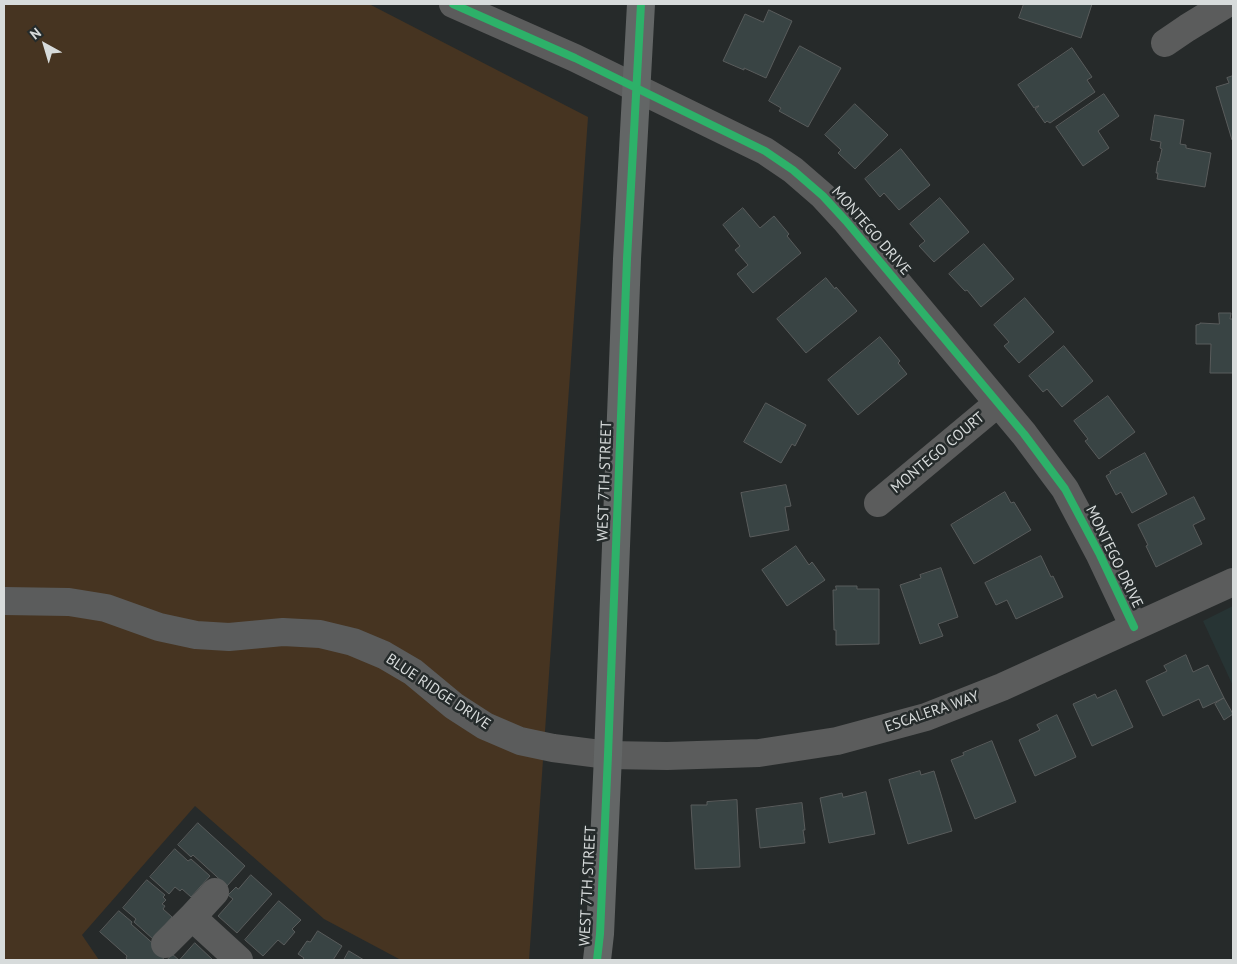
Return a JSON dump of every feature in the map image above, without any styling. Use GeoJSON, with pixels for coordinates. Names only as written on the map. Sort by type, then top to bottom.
{"type":"FeatureCollection","features":[{"type":"Feature","properties":{"kind":"main road","name":"WEST 7TH STREET"},"geometry":{"type":"LineString","coordinates":[[597,960],[600,934],[608,754],[627,260],[641,4]]}},
{"type":"Feature","properties":{"kind":"street","name":"MONTEGO DRIVE"},"geometry":{"type":"LineString","coordinates":[[453,4],[575,58],[765,151],[793,170],[823,196],[1024,434],[1065,489],[1100,555],[1134,627]]}},
{"type":"Feature","properties":{"kind":"street"},"geometry":{"type":"LineString","coordinates":[[1165,43],[1226,4]]}},
{"type":"Feature","properties":{"kind":"street","name":"MONTEGO COURT"},"geometry":{"type":"LineString","coordinates":[[878,503],[998,403]]}},
{"type":"Feature","properties":{"kind":"street","name":"ESCALERA WAY"},"geometry":{"type":"LineString","coordinates":[[608,754],[667,756],[759,752],[837,741],[926,717],[1002,688],[1233,582]]}},
{"type":"Feature","properties":{"kind":"street","name":"BLUE RIDGE DRIVE"},"geometry":{"type":"LineString","coordinates":[[4,601],[69,602],[106,608],[159,627],[196,635],[229,637],[283,632],[320,634],[353,642],[384,655],[413,672],[454,706],[486,726],[520,741],[553,748],[608,754]]}},
{"type":"Feature","properties":{"kind":"street"},"geometry":{"type":"LineString","coordinates":[[164,944],[215,892]]}},
{"type":"Feature","properties":{"kind":"street"},"geometry":{"type":"LineString","coordinates":[[192,917],[239,960]]}},
{"type":"Feature","properties":{"kind":"shaded area"},"geometry":{"type":"Polygon","coordinates":[[[4,4],[369,4],[588,117],[529,960],[401,960],[324,919],[195,806],[82,935],[99,960],[4,960],[4,4]]]}},
{"type":"Feature","properties":{"kind":"shaded area"},"geometry":{"type":"Polygon","coordinates":[[[1233,606],[1233,686],[1203,621],[1233,606]]]}},
{"type":"Feature","properties":{"kind":"building"},"geometry":{"type":"Polygon","coordinates":[[[1024,4],[1092,4],[1081,38],[1019,18],[1024,4]]]}},
{"type":"Feature","properties":{"kind":"building"},"geometry":{"type":"Polygon","coordinates":[[[769,10],[792,21],[766,78],[723,61],[745,14],[763,22],[769,10]]]}},
{"type":"Feature","properties":{"kind":"building"},"geometry":{"type":"Polygon","coordinates":[[[800,46],[841,68],[808,127],[779,111],[781,108],[769,101],[800,46]]]}},
{"type":"Feature","properties":{"kind":"building"},"geometry":{"type":"Polygon","coordinates":[[[1072,48],[1092,77],[1087,80],[1095,92],[1050,123],[1047,121],[1045,123],[1035,109],[1039,106],[1034,108],[1018,85],[1072,48]]]}},
{"type":"Feature","properties":{"kind":"building"},"geometry":{"type":"Polygon","coordinates":[[[1233,76],[1232,140],[1216,87],[1229,83],[1227,78],[1233,76]]]}},
{"type":"Feature","properties":{"kind":"building"},"geometry":{"type":"Polygon","coordinates":[[[1104,94],[1119,116],[1098,131],[1109,148],[1083,166],[1056,127],[1104,94]]]}},
{"type":"Feature","properties":{"kind":"building"},"geometry":{"type":"Polygon","coordinates":[[[855,104],[888,135],[855,169],[838,153],[841,150],[825,135],[855,104]]]}},
{"type":"Feature","properties":{"kind":"building"},"geometry":{"type":"Polygon","coordinates":[[[1155,115],[1184,120],[1180,144],[1186,145],[1186,148],[1211,153],[1205,187],[1157,179],[1158,161],[1162,149],[1160,148],[1161,142],[1151,140],[1155,115]]]}},
{"type":"Feature","properties":{"kind":"building"},"geometry":{"type":"Polygon","coordinates":[[[901,149],[930,185],[899,210],[884,193],[880,197],[865,179],[901,149]]]}},
{"type":"Feature","properties":{"kind":"building"},"geometry":{"type":"Polygon","coordinates":[[[940,198],[969,232],[934,262],[919,246],[925,241],[910,224],[940,198]]]}},
{"type":"Feature","properties":{"kind":"building"},"geometry":{"type":"Polygon","coordinates":[[[743,208],[760,228],[774,216],[789,234],[787,236],[801,253],[753,293],[737,274],[748,265],[735,250],[740,246],[723,225],[743,208]]]}},
{"type":"Feature","properties":{"kind":"building"},"geometry":{"type":"Polygon","coordinates":[[[984,244],[1014,279],[981,307],[967,290],[965,291],[949,274],[984,244]]]}},
{"type":"Feature","properties":{"kind":"building"},"geometry":{"type":"Polygon","coordinates":[[[826,278],[857,311],[806,353],[777,319],[826,278]]]}},
{"type":"Feature","properties":{"kind":"building"},"geometry":{"type":"Polygon","coordinates":[[[1025,298],[1054,332],[1019,363],[1004,346],[1009,342],[994,325],[1025,298]]]}},
{"type":"Feature","properties":{"kind":"building"},"geometry":{"type":"Polygon","coordinates":[[[1219,313],[1231,313],[1230,319],[1233,319],[1233,373],[1210,373],[1211,344],[1196,344],[1196,325],[1200,323],[1219,324],[1219,313]]]}},
{"type":"Feature","properties":{"kind":"building"},"geometry":{"type":"Polygon","coordinates":[[[880,337],[900,361],[898,363],[907,374],[858,415],[828,380],[880,337]]]}},
{"type":"Feature","properties":{"kind":"building"},"geometry":{"type":"Polygon","coordinates":[[[1064,346],[1093,381],[1062,407],[1047,389],[1043,392],[1029,376],[1064,346]]]}},
{"type":"Feature","properties":{"kind":"building"},"geometry":{"type":"Polygon","coordinates":[[[1108,396],[1135,432],[1099,459],[1085,441],[1088,439],[1074,421],[1108,396]]]}},
{"type":"Feature","properties":{"kind":"building"},"geometry":{"type":"Polygon","coordinates":[[[766,403],[806,425],[795,446],[792,444],[781,463],[744,442],[766,403]]]}},
{"type":"Feature","properties":{"kind":"building"},"geometry":{"type":"Polygon","coordinates":[[[1145,453],[1167,494],[1132,513],[1121,492],[1116,495],[1106,476],[1145,453]]]}},
{"type":"Feature","properties":{"kind":"building"},"geometry":{"type":"Polygon","coordinates":[[[786,485],[791,506],[785,507],[789,530],[750,537],[741,493],[786,485]]]}},
{"type":"Feature","properties":{"kind":"building"},"geometry":{"type":"Polygon","coordinates":[[[1005,492],[1011,503],[1014,502],[1031,530],[974,564],[951,525],[1005,492]]]}},
{"type":"Feature","properties":{"kind":"building"},"geometry":{"type":"Polygon","coordinates":[[[1194,497],[1205,519],[1193,525],[1202,544],[1156,567],[1138,525],[1194,497]]]}},
{"type":"Feature","properties":{"kind":"building"},"geometry":{"type":"Polygon","coordinates":[[[796,546],[809,565],[812,562],[825,580],[787,606],[762,570],[796,546]]]}},
{"type":"Feature","properties":{"kind":"building"},"geometry":{"type":"Polygon","coordinates":[[[1041,556],[1063,597],[1016,619],[1007,600],[996,605],[985,583],[1041,556]]]}},
{"type":"Feature","properties":{"kind":"building"},"geometry":{"type":"Polygon","coordinates":[[[941,568],[958,617],[938,624],[943,636],[920,644],[900,585],[921,578],[920,575],[941,568]]]}},
{"type":"Feature","properties":{"kind":"building"},"geometry":{"type":"Polygon","coordinates":[[[836,586],[857,586],[857,589],[879,589],[879,644],[836,645],[833,590],[836,590],[836,586]]]}},
{"type":"Feature","properties":{"kind":"building"},"geometry":{"type":"Polygon","coordinates":[[[1186,655],[1193,672],[1208,665],[1224,698],[1203,708],[1199,699],[1163,716],[1146,681],[1167,671],[1164,666],[1186,655]]]}},
{"type":"Feature","properties":{"kind":"building"},"geometry":{"type":"Polygon","coordinates":[[[1116,690],[1133,727],[1092,746],[1073,704],[1095,694],[1097,698],[1116,690]]]}},
{"type":"Feature","properties":{"kind":"building"},"geometry":{"type":"Polygon","coordinates":[[[1224,698],[1233,714],[1224,720],[1215,704],[1224,698]]]}},
{"type":"Feature","properties":{"kind":"building"},"geometry":{"type":"Polygon","coordinates":[[[1057,715],[1076,757],[1035,776],[1019,740],[1040,730],[1037,725],[1057,715]]]}},
{"type":"Feature","properties":{"kind":"building"},"geometry":{"type":"Polygon","coordinates":[[[992,741],[1016,802],[975,819],[951,760],[992,741]]]}},
{"type":"Feature","properties":{"kind":"building"},"geometry":{"type":"Polygon","coordinates":[[[920,771],[921,775],[934,771],[952,831],[908,844],[889,780],[920,771]]]}},
{"type":"Feature","properties":{"kind":"building"},"geometry":{"type":"Polygon","coordinates":[[[866,792],[875,834],[829,843],[820,798],[842,793],[843,797],[866,792]]]}},
{"type":"Feature","properties":{"kind":"building"},"geometry":{"type":"Polygon","coordinates":[[[737,800],[740,867],[695,869],[691,805],[707,805],[707,802],[737,800]]]}},
{"type":"Feature","properties":{"kind":"building"},"geometry":{"type":"Polygon","coordinates":[[[802,803],[805,843],[760,848],[756,809],[802,803]]]}},
{"type":"Feature","properties":{"kind":"building"},"geometry":{"type":"Polygon","coordinates":[[[198,823],[245,866],[227,886],[193,855],[191,857],[178,845],[198,823]]]}},
{"type":"Feature","properties":{"kind":"building"},"geometry":{"type":"Polygon","coordinates":[[[175,849],[188,861],[191,859],[210,876],[191,897],[182,889],[180,891],[175,887],[169,894],[150,877],[175,849]]]}},
{"type":"Feature","properties":{"kind":"building"},"geometry":{"type":"Polygon","coordinates":[[[251,875],[272,894],[237,933],[218,916],[233,899],[228,895],[236,887],[238,889],[251,875]]]}},
{"type":"Feature","properties":{"kind":"building"},"geometry":{"type":"Polygon","coordinates":[[[147,880],[165,895],[163,897],[166,900],[162,904],[165,906],[163,909],[172,917],[153,939],[134,922],[136,919],[123,908],[147,880]]]}},
{"type":"Feature","properties":{"kind":"building"},"geometry":{"type":"Polygon","coordinates":[[[279,901],[301,920],[292,929],[295,932],[284,945],[278,940],[263,956],[245,940],[279,901]]]}},
{"type":"Feature","properties":{"kind":"building"},"geometry":{"type":"Polygon","coordinates":[[[119,911],[166,955],[162,960],[128,960],[127,956],[100,932],[119,911]]]}},
{"type":"Feature","properties":{"kind":"building"},"geometry":{"type":"Polygon","coordinates":[[[318,931],[342,946],[333,960],[302,960],[304,958],[298,954],[307,941],[310,942],[318,931]]]}},
{"type":"Feature","properties":{"kind":"building"},"geometry":{"type":"Polygon","coordinates":[[[195,943],[213,960],[179,960],[195,943]]]}},
{"type":"Feature","properties":{"kind":"building"},"geometry":{"type":"Polygon","coordinates":[[[349,951],[364,960],[344,960],[349,951]]]}},
{"type":"Feature","properties":{"kind":"building"},"geometry":{"type":"Polygon","coordinates":[[[172,954],[179,960],[167,960],[172,954]]]}},
{"type":"Feature","properties":{"kind":"cycle path"},"geometry":{"type":"LineString","coordinates":[[453,4],[575,58],[765,151],[793,170],[823,196],[1024,434],[1065,489],[1100,555],[1134,627]]}},
{"type":"Feature","properties":{"kind":"cycle path"},"geometry":{"type":"LineString","coordinates":[[597,960],[600,934],[608,755],[627,259],[641,4]]}}]}
